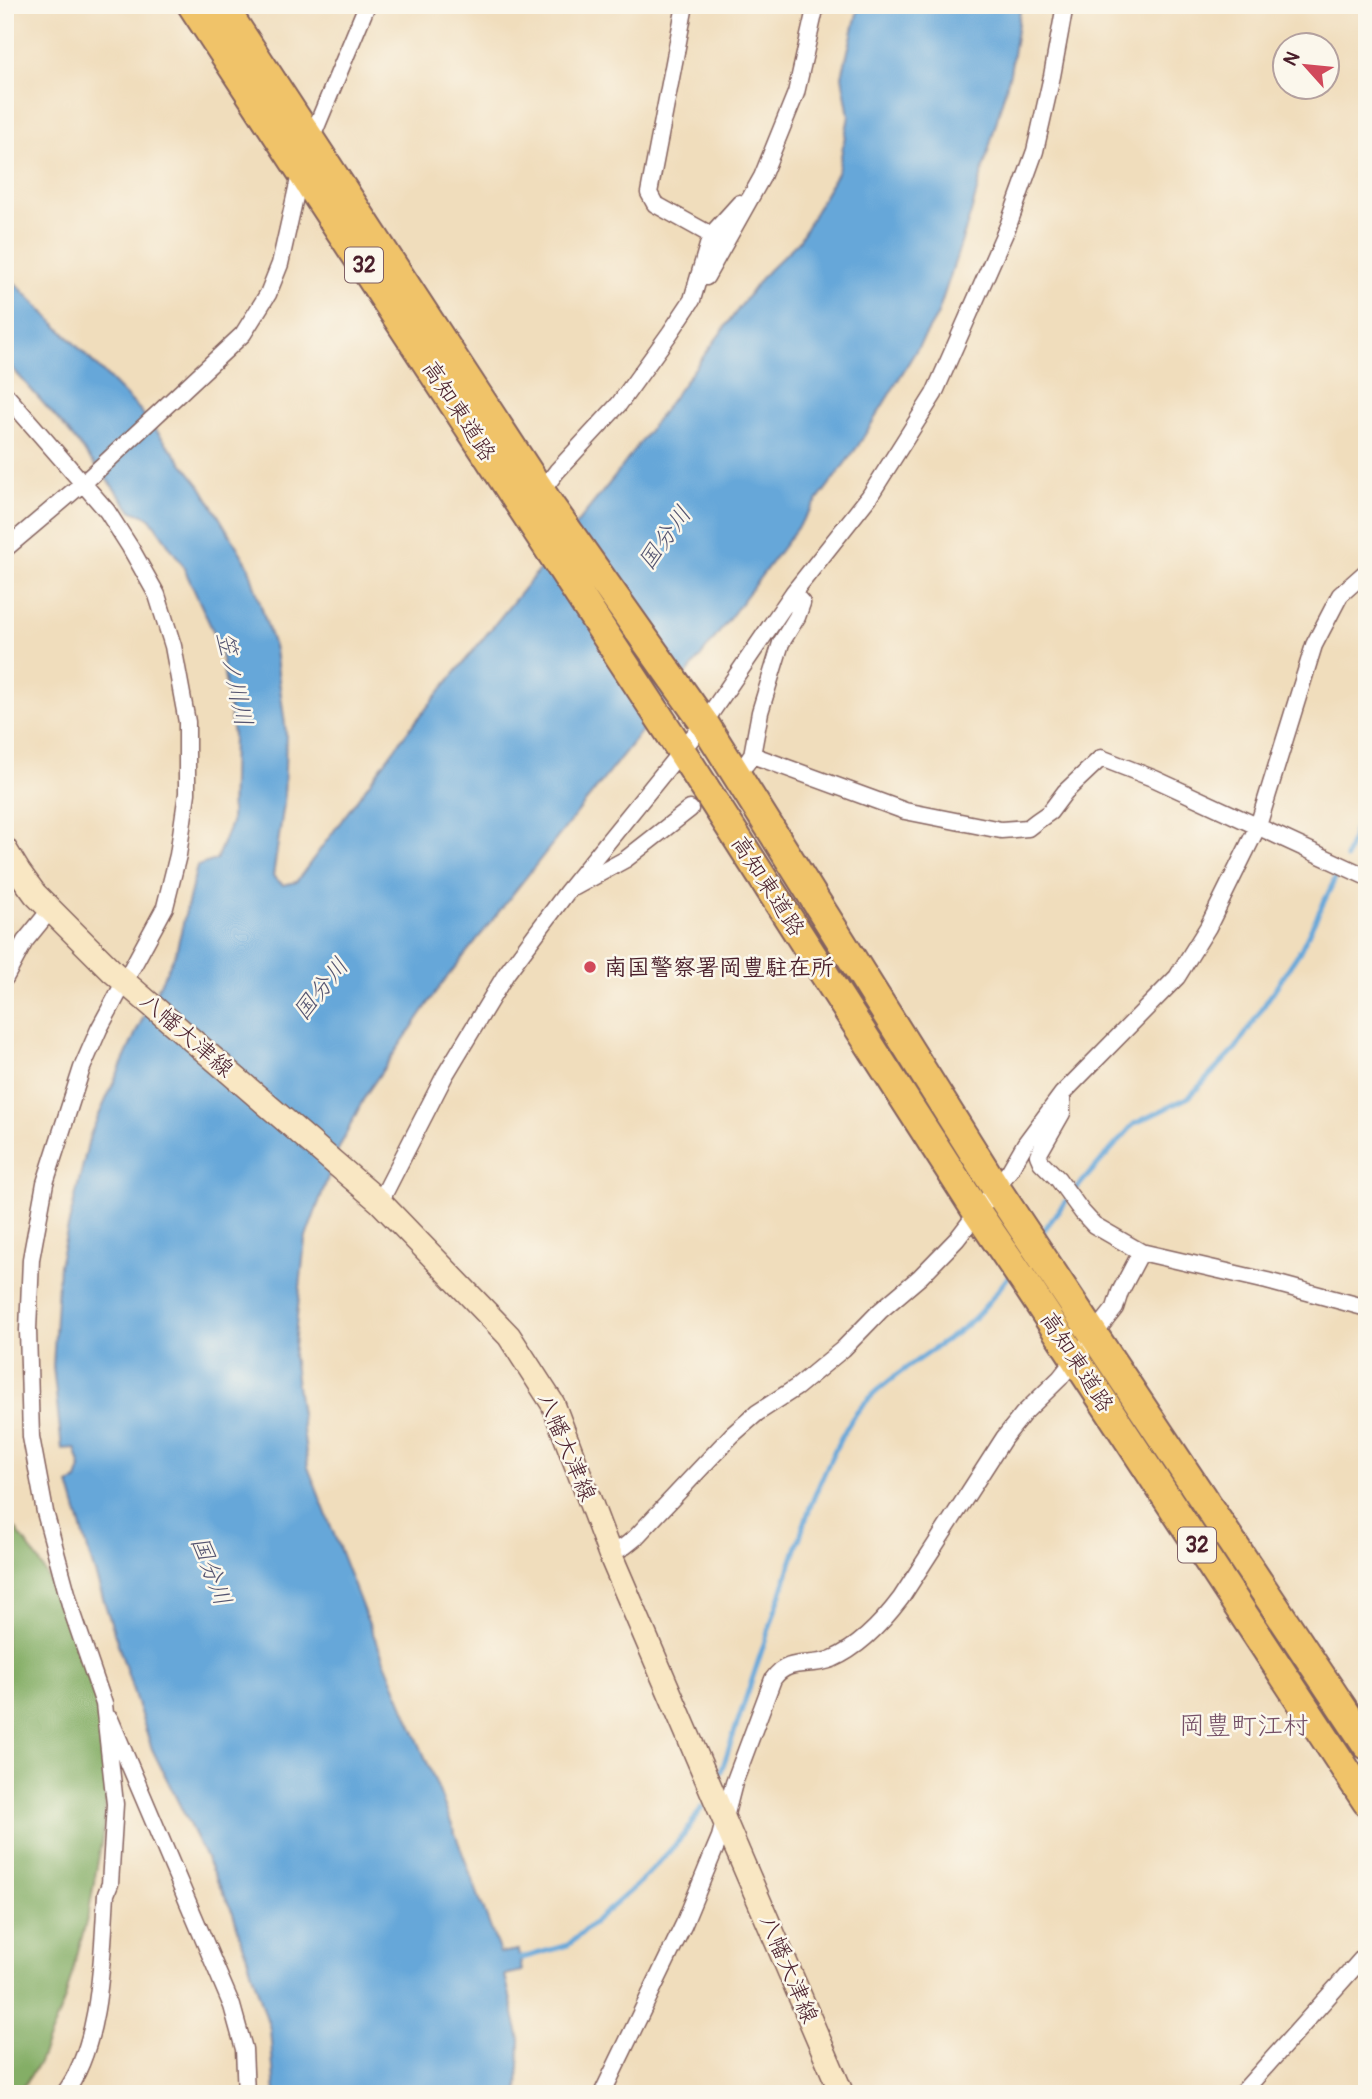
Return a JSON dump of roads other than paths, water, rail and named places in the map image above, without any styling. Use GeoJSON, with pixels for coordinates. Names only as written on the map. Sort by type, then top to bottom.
{"type":"FeatureCollection","features":[{"type":"Feature","properties":{"kind":"highway","name":"高知東道路"},"geometry":{"type":"LineString","coordinates":[[192,5],[301,170],[538,509],[698,716],[996,1188],[1007,1231],[1038,1278],[1075,1359],[1367,1802]]}},
{"type":"Feature","properties":{"kind":"highway","name":"高知東道路"},"geometry":{"type":"LineString","coordinates":[[222,5],[311,140],[538,509],[677,743],[977,1212],[1007,1231]]}},
{"type":"Feature","properties":{"kind":"highway","name":"高知東道路"},"geometry":{"type":"LineString","coordinates":[[1038,1278],[1094,1335],[1367,1745]]}},
{"type":"Feature","properties":{"kind":"main road","name":"八幡大津線"},"geometry":{"type":"LineString","coordinates":[[5,849],[27,883],[126,983],[376,1199],[509,1336],[553,1404],[610,1554],[842,2094]]}},
{"type":"Feature","properties":{"kind":"street"},"geometry":{"type":"LineString","coordinates":[[5,549],[85,481],[243,334],[268,293],[280,264],[301,170],[311,140],[367,5]]}},
{"type":"Feature","properties":{"kind":"street"},"geometry":{"type":"LineString","coordinates":[[685,5],[649,193],[655,204],[711,235]]}},
{"type":"Feature","properties":{"kind":"street"},"geometry":{"type":"LineString","coordinates":[[538,509],[557,471],[619,404],[670,334],[762,177],[796,93],[816,5]]}},
{"type":"Feature","properties":{"kind":"street"},"geometry":{"type":"LineString","coordinates":[[376,1199],[445,1075],[506,974],[677,743],[869,497],[934,394],[1008,226],[1035,151],[1065,5]]}},
{"type":"Feature","properties":{"kind":"street"},"geometry":{"type":"LineString","coordinates":[[692,300],[711,235],[762,177]]}},
{"type":"Feature","properties":{"kind":"street"},"geometry":{"type":"LineString","coordinates":[[5,394],[85,481],[130,547],[157,595],[173,646],[187,722],[187,793],[178,855],[165,907],[99,1029],[82,1068],[45,1183],[31,1259],[28,1331],[31,1437],[45,1512],[71,1608],[104,1704],[232,2006],[244,2049],[246,2094]]}},
{"type":"Feature","properties":{"kind":"street"},"geometry":{"type":"LineString","coordinates":[[610,1554],[635,1538],[746,1421],[797,1387],[843,1349],[880,1311],[920,1277],[957,1239],[1062,1094],[1177,977],[1208,927],[1258,826],[1314,645],[1340,595],[1367,571]]}},
{"type":"Feature","properties":{"kind":"street"},"geometry":{"type":"LineString","coordinates":[[793,593],[802,603],[781,643],[748,760],[905,811],[1000,830],[1028,828],[1050,812],[1065,792],[1101,758],[1155,779],[1367,877]]}},
{"type":"Feature","properties":{"kind":"street"},"geometry":{"type":"LineString","coordinates":[[567,892],[626,859],[690,809]]}},
{"type":"Feature","properties":{"kind":"street"},"geometry":{"type":"LineString","coordinates":[[5,978],[25,941],[51,909]]}},
{"type":"Feature","properties":{"kind":"street"},"geometry":{"type":"LineString","coordinates":[[1062,1094],[1062,1114],[1038,1155],[1094,1225],[1140,1252],[1267,1281],[1367,1308]]}},
{"type":"Feature","properties":{"kind":"street"},"geometry":{"type":"LineString","coordinates":[[602,2094],[684,1924],[720,1837],[734,1783],[772,1679],[786,1666],[820,1662],[844,1653],[883,1620],[901,1598],[1004,1438],[1023,1414],[1060,1378],[1115,1308],[1140,1252]]}},
{"type":"Feature","properties":{"kind":"street"},"geometry":{"type":"LineString","coordinates":[[64,2094],[90,2044],[102,1966],[114,1804],[104,1704]]}},
{"type":"Feature","properties":{"kind":"street"},"geometry":{"type":"LineString","coordinates":[[1241,2094],[1367,1953]]}},
{"type":"Feature","properties":{"kind":"water"},"geometry":{"type":"Polygon","coordinates":[[[859,5],[1021,5],[1010,73],[970,216],[937,316],[858,446],[712,642],[441,985],[365,1096],[338,1150],[305,1240],[293,1356],[308,1467],[366,1617],[438,1788],[500,1953],[518,1950],[522,1971],[505,1975],[520,2040],[518,2094],[275,2094],[270,2029],[233,1913],[152,1749],[92,1564],[69,1484],[77,1480],[81,1468],[75,1448],[62,1449],[53,1367],[59,1265],[90,1135],[176,952],[197,866],[216,860],[231,823],[233,735],[220,646],[182,564],[149,517],[132,511],[67,430],[5,360],[5,273],[139,409],[200,485],[248,565],[275,650],[286,732],[284,804],[273,876],[283,885],[296,882],[407,732],[613,479],[762,277],[799,241],[838,171],[849,116],[842,76],[859,5]]]}},
{"type":"Feature","properties":{"kind":"waterway"},"geometry":{"type":"LineString","coordinates":[[1346,858],[1367,790]]}},
{"type":"Feature","properties":{"kind":"waterway"},"geometry":{"type":"LineString","coordinates":[[1074,1191],[1134,1124],[1189,1097],[1236,1048],[1300,951],[1338,873]]}},
{"type":"Feature","properties":{"kind":"waterway"},"geometry":{"type":"LineString","coordinates":[[1038,1238],[1066,1201]]}},
{"type":"Feature","properties":{"kind":"waterway"},"geometry":{"type":"LineString","coordinates":[[721,1772],[810,1507],[846,1428],[872,1395],[970,1323],[1009,1276]]}},
{"type":"Feature","properties":{"kind":"waterway"},"geometry":{"type":"LineString","coordinates":[[515,1960],[568,1945],[636,1886],[684,1835],[702,1807]]}},
{"type":"Feature","properties":{"kind":"place","name":"南国警察署岡豊駐在所"},"geometry":{"type":"Point","coordinates":[590,967]}},
{"type":"Feature","properties":{"kind":"district","name":"岡豊町江村"},"geometry":{"type":"Point","coordinates":[1244,1726]}},
{"type":"Feature","properties":{"kind":"water label","name":"国分川"},"geometry":{"type":"Point","coordinates":[665,538]}},
{"type":"Feature","properties":{"kind":"water label","name":"笠ノ川川"},"geometry":{"type":"Point","coordinates":[234,679]}},
{"type":"Feature","properties":{"kind":"water label","name":"国分川"},"geometry":{"type":"Point","coordinates":[321,989]}},
{"type":"Feature","properties":{"kind":"water label","name":"国分川"},"geometry":{"type":"Point","coordinates":[211,1571]}}]}
